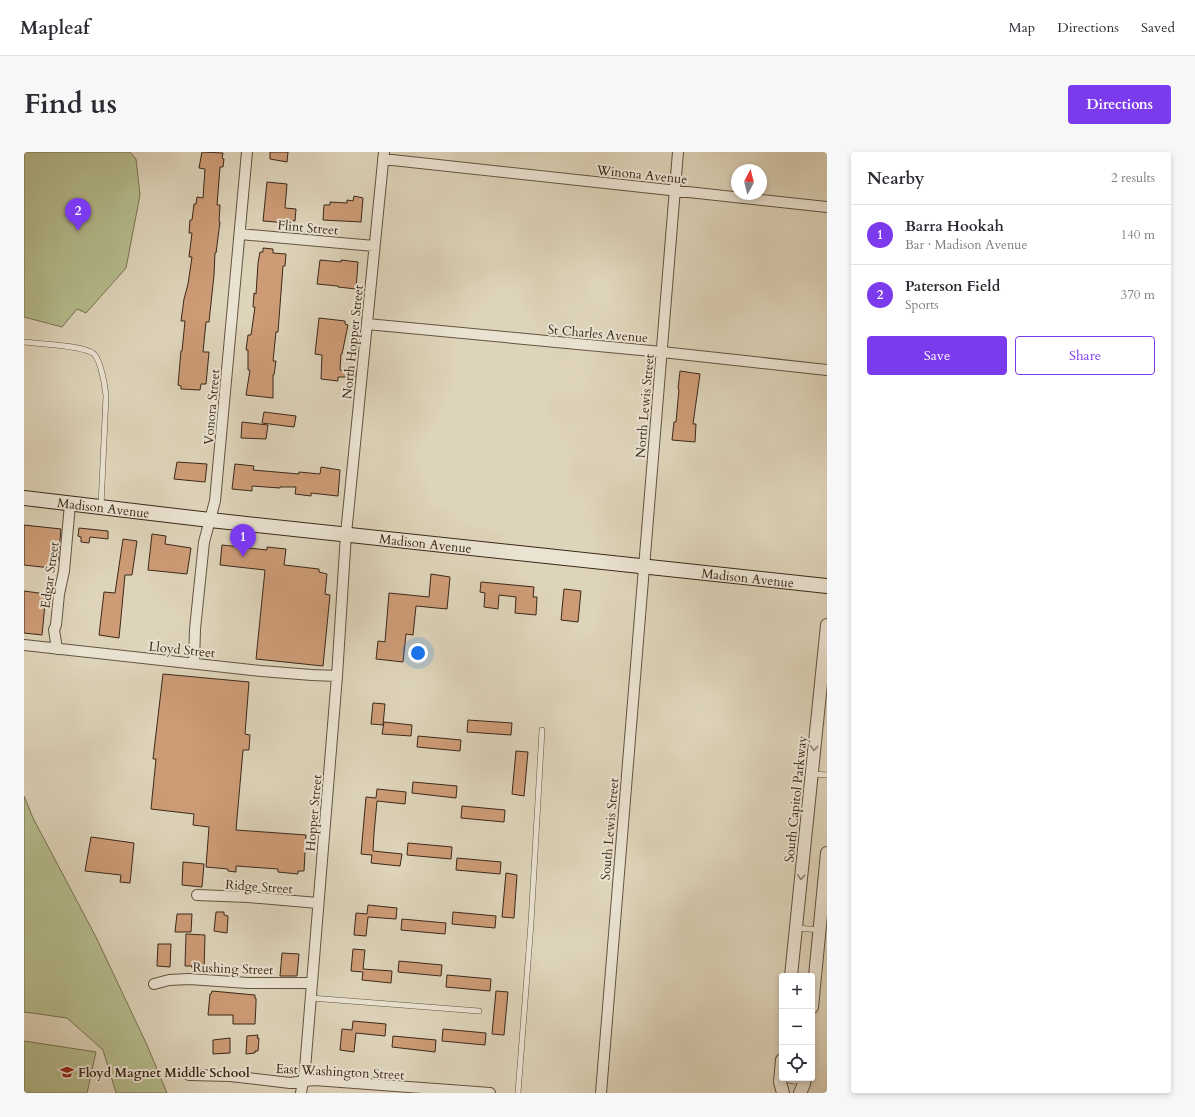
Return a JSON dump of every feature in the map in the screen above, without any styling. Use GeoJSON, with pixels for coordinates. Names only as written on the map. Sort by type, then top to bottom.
{"type":"FeatureCollection","features":[{"type":"Feature","properties":{"kind":"main road","name":"Madison Avenue"},"geometry":{"type":"LineString","coordinates":[[24,498],[210,520],[827,586]]}},
{"type":"Feature","properties":{"kind":"street","name":"Vonora Street"},"geometry":{"type":"LineString","coordinates":[[194,663],[195,629],[204,542],[216,501],[247,152]]}},
{"type":"Feature","properties":{"kind":"street","name":"North Lewis Street"},"geometry":{"type":"LineString","coordinates":[[644,566],[678,152]]}},
{"type":"Feature","properties":{"kind":"street","name":"Winona Avenue"},"geometry":{"type":"LineString","coordinates":[[383,156],[675,191],[827,207]]}},
{"type":"Feature","properties":{"kind":"street","name":"North Hopper Street"},"geometry":{"type":"LineString","coordinates":[[346,534],[383,156]]}},
{"type":"Feature","properties":{"kind":"street","name":"Flint Street"},"geometry":{"type":"LineString","coordinates":[[240,234],[374,246]]}},
{"type":"Feature","properties":{"kind":"street","name":"St Charles Avenue"},"geometry":{"type":"LineString","coordinates":[[367,324],[662,352],[827,370]]}},
{"type":"Feature","properties":{"kind":"street","name":"Edgar Street"},"geometry":{"type":"LineString","coordinates":[[57,649],[54,630],[56,625],[58,594],[64,571],[70,504]]}},
{"type":"Feature","properties":{"kind":"street","name":"Hopper Street"},"geometry":{"type":"LineString","coordinates":[[301,1093],[305,1069],[337,676],[346,534]]}},
{"type":"Feature","properties":{"kind":"street","name":"South Lewis Street"},"geometry":{"type":"LineString","coordinates":[[601,1093],[644,566]]}},
{"type":"Feature","properties":{"kind":"street","name":"South Capitol Parkway"},"geometry":{"type":"LineString","coordinates":[[791,973],[827,628]]}},
{"type":"Feature","properties":{"kind":"street","name":"Lloyd Street"},"geometry":{"type":"LineString","coordinates":[[24,645],[261,671],[337,676]]}},
{"type":"Feature","properties":{"kind":"street"},"geometry":{"type":"LineString","coordinates":[[815,978],[827,853]]}},
{"type":"Feature","properties":{"kind":"street","name":"Ridge Street"},"geometry":{"type":"LineString","coordinates":[[197,895],[248,897],[318,903]]}},
{"type":"Feature","properties":{"kind":"street","name":"Rushing Street"},"geometry":{"type":"LineString","coordinates":[[154,984],[169,980],[189,979],[248,983],[312,983]]}},
{"type":"Feature","properties":{"kind":"street","name":"East Washington Street"},"geometry":{"type":"LineString","coordinates":[[189,1075],[230,1076],[290,1083],[314,1080],[453,1092],[490,1093]]}},
{"type":"Feature","properties":{"kind":"street"},"geometry":{"type":"LineString","coordinates":[[780,1081],[783,1093]]}},
{"type":"Feature","properties":{"kind":"street"},"geometry":{"type":"LineString","coordinates":[[800,1093],[804,1081]]}},
{"type":"Feature","properties":{"kind":"lane"},"geometry":{"type":"LineString","coordinates":[[24,342],[86,350],[94,354],[97,359],[105,385],[106,396],[101,508]]}},
{"type":"Feature","properties":{"kind":"lane"},"geometry":{"type":"LineString","coordinates":[[518,1093],[531,923],[542,730]]}},
{"type":"Feature","properties":{"kind":"lane"},"geometry":{"type":"LineString","coordinates":[[812,774],[827,775]]}},
{"type":"Feature","properties":{"kind":"lane"},"geometry":{"type":"LineString","coordinates":[[796,928],[820,930]]}},
{"type":"Feature","properties":{"kind":"lane"},"geometry":{"type":"LineString","coordinates":[[311,998],[480,1011]]}},
{"type":"Feature","properties":{"kind":"green space"},"geometry":{"type":"Polygon","coordinates":[[[24,152],[130,152],[136,159],[140,195],[126,268],[86,313],[77,309],[62,327],[24,317],[24,152]]]}},
{"type":"Feature","properties":{"kind":"green space"},"geometry":{"type":"Polygon","coordinates":[[[24,796],[33,818],[96,937],[147,1045],[167,1093],[116,1093],[103,1050],[67,1018],[24,1012],[24,796]]]}},
{"type":"Feature","properties":{"kind":"green space"},"geometry":{"type":"Polygon","coordinates":[[[24,1041],[96,1052],[87,1093],[24,1093],[24,1041]]]}},
{"type":"Feature","properties":{"kind":"building"},"geometry":{"type":"Polygon","coordinates":[[[202,152],[223,153],[222,158],[224,159],[223,167],[220,167],[217,205],[220,205],[220,222],[215,253],[209,322],[206,322],[203,352],[209,352],[206,384],[201,384],[200,390],[181,389],[181,386],[178,385],[185,321],[181,321],[192,257],[189,257],[192,233],[189,233],[190,220],[192,220],[194,204],[196,204],[197,197],[203,198],[205,169],[199,168],[202,152]]]}},
{"type":"Feature","properties":{"kind":"building"},"geometry":{"type":"Polygon","coordinates":[[[270,152],[288,152],[287,162],[270,159],[270,152]]]}},
{"type":"Feature","properties":{"kind":"building"},"geometry":{"type":"Polygon","coordinates":[[[267,182],[287,184],[285,208],[296,209],[295,221],[289,220],[289,223],[263,221],[267,182]]]}},
{"type":"Feature","properties":{"kind":"building"},"geometry":{"type":"Polygon","coordinates":[[[354,196],[363,198],[361,222],[323,220],[324,205],[330,205],[330,202],[347,203],[347,200],[353,201],[354,196]]]}},
{"type":"Feature","properties":{"kind":"building"},"geometry":{"type":"Polygon","coordinates":[[[263,248],[273,249],[273,253],[286,254],[285,266],[283,266],[278,332],[276,332],[273,361],[276,361],[273,375],[273,398],[246,395],[250,370],[248,370],[248,350],[246,350],[248,335],[251,335],[255,307],[253,307],[254,293],[256,294],[258,263],[260,252],[263,252],[263,248]]]}},
{"type":"Feature","properties":{"kind":"building"},"geometry":{"type":"Polygon","coordinates":[[[320,260],[358,262],[356,289],[317,284],[320,260]]]}},
{"type":"Feature","properties":{"kind":"building"},"geometry":{"type":"Polygon","coordinates":[[[319,318],[345,321],[345,324],[348,325],[341,354],[340,370],[356,372],[355,377],[338,377],[338,381],[321,379],[322,355],[315,354],[319,318]]]}},
{"type":"Feature","properties":{"kind":"building"},"geometry":{"type":"Polygon","coordinates":[[[680,371],[700,374],[693,424],[696,424],[695,442],[672,440],[674,422],[676,422],[680,371]]]}},
{"type":"Feature","properties":{"kind":"building"},"geometry":{"type":"Polygon","coordinates":[[[264,412],[296,416],[294,427],[262,423],[264,412]]]}},
{"type":"Feature","properties":{"kind":"building"},"geometry":{"type":"Polygon","coordinates":[[[242,422],[268,425],[266,439],[241,438],[242,422]]]}},
{"type":"Feature","properties":{"kind":"building"},"geometry":{"type":"Polygon","coordinates":[[[177,462],[207,464],[205,482],[174,479],[177,462]]]}},
{"type":"Feature","properties":{"kind":"building"},"geometry":{"type":"Polygon","coordinates":[[[235,464],[254,466],[253,470],[299,474],[299,472],[320,474],[321,467],[340,470],[338,496],[311,493],[311,496],[295,494],[296,487],[280,488],[252,486],[252,491],[232,489],[235,464]]]}},
{"type":"Feature","properties":{"kind":"building"},"geometry":{"type":"Polygon","coordinates":[[[24,525],[61,529],[58,561],[51,568],[24,565],[24,525]]]}},
{"type":"Feature","properties":{"kind":"building"},"geometry":{"type":"Polygon","coordinates":[[[79,528],[108,531],[108,539],[90,537],[89,543],[81,542],[81,537],[78,536],[79,528]]]}},
{"type":"Feature","properties":{"kind":"building"},"geometry":{"type":"Polygon","coordinates":[[[152,534],[166,536],[165,544],[191,548],[187,574],[148,570],[152,534]]]}},
{"type":"Feature","properties":{"kind":"building"},"geometry":{"type":"Polygon","coordinates":[[[123,539],[137,541],[132,575],[125,575],[119,638],[99,635],[104,592],[115,593],[123,539]]]}},
{"type":"Feature","properties":{"kind":"building"},"geometry":{"type":"Polygon","coordinates":[[[222,545],[267,550],[267,547],[286,549],[284,565],[319,569],[319,572],[327,574],[325,594],[330,595],[323,666],[256,659],[265,570],[220,565],[222,545]]]}},
{"type":"Feature","properties":{"kind":"building"},"geometry":{"type":"Polygon","coordinates":[[[431,574],[450,577],[447,609],[416,606],[413,635],[406,634],[403,662],[376,659],[378,641],[385,642],[389,593],[429,597],[431,574]]]}},
{"type":"Feature","properties":{"kind":"building"},"geometry":{"type":"Polygon","coordinates":[[[481,582],[534,587],[533,597],[537,597],[536,615],[515,613],[516,597],[499,595],[498,609],[484,607],[485,593],[480,592],[481,582]]]}},
{"type":"Feature","properties":{"kind":"building"},"geometry":{"type":"Polygon","coordinates":[[[564,589],[581,591],[578,622],[561,620],[564,589]]]}},
{"type":"Feature","properties":{"kind":"building"},"geometry":{"type":"Polygon","coordinates":[[[24,591],[46,594],[42,635],[24,633],[24,591]]]}},
{"type":"Feature","properties":{"kind":"building"},"geometry":{"type":"Polygon","coordinates":[[[163,674],[249,682],[245,734],[250,735],[249,750],[243,750],[236,830],[306,835],[304,871],[298,871],[298,874],[278,872],[278,869],[236,866],[236,872],[228,871],[228,869],[206,867],[209,827],[193,825],[194,814],[151,809],[156,759],[153,759],[163,674]]]}},
{"type":"Feature","properties":{"kind":"building"},"geometry":{"type":"Polygon","coordinates":[[[373,703],[385,704],[383,725],[371,724],[373,703]]]}},
{"type":"Feature","properties":{"kind":"building"},"geometry":{"type":"Polygon","coordinates":[[[468,720],[512,723],[511,735],[467,732],[468,720]]]}},
{"type":"Feature","properties":{"kind":"building"},"geometry":{"type":"Polygon","coordinates":[[[384,722],[412,725],[411,736],[382,734],[384,722]]]}},
{"type":"Feature","properties":{"kind":"building"},"geometry":{"type":"Polygon","coordinates":[[[418,736],[461,740],[460,751],[417,747],[418,736]]]}},
{"type":"Feature","properties":{"kind":"building"},"geometry":{"type":"Polygon","coordinates":[[[516,751],[528,752],[524,796],[512,794],[516,751]]]}},
{"type":"Feature","properties":{"kind":"building"},"geometry":{"type":"Polygon","coordinates":[[[413,782],[457,786],[456,798],[412,793],[413,782]]]}},
{"type":"Feature","properties":{"kind":"building"},"geometry":{"type":"Polygon","coordinates":[[[377,789],[406,792],[405,804],[377,801],[374,833],[373,851],[402,854],[400,866],[371,863],[372,855],[361,854],[366,797],[376,798],[377,789]]]}},
{"type":"Feature","properties":{"kind":"building"},"geometry":{"type":"Polygon","coordinates":[[[462,806],[505,810],[504,822],[461,818],[462,806]]]}},
{"type":"Feature","properties":{"kind":"building"},"geometry":{"type":"Polygon","coordinates":[[[91,837],[134,843],[130,883],[120,882],[121,875],[85,871],[91,837]]]}},
{"type":"Feature","properties":{"kind":"building"},"geometry":{"type":"Polygon","coordinates":[[[408,843],[452,847],[451,859],[407,855],[408,843]]]}},
{"type":"Feature","properties":{"kind":"building"},"geometry":{"type":"Polygon","coordinates":[[[457,858],[501,862],[500,874],[456,870],[457,858]]]}},
{"type":"Feature","properties":{"kind":"building"},"geometry":{"type":"Polygon","coordinates":[[[183,862],[204,864],[202,887],[182,885],[183,862]]]}},
{"type":"Feature","properties":{"kind":"building"},"geometry":{"type":"Polygon","coordinates":[[[506,873],[517,875],[514,918],[502,917],[506,873]]]}},
{"type":"Feature","properties":{"kind":"building"},"geometry":{"type":"Polygon","coordinates":[[[368,905],[397,908],[396,919],[368,917],[366,936],[354,935],[356,913],[367,914],[368,905]]]}},
{"type":"Feature","properties":{"kind":"building"},"geometry":{"type":"Polygon","coordinates":[[[216,912],[224,912],[224,915],[228,916],[227,933],[214,931],[216,912]]]}},
{"type":"Feature","properties":{"kind":"building"},"geometry":{"type":"Polygon","coordinates":[[[453,912],[496,916],[495,928],[452,924],[453,912]]]}},
{"type":"Feature","properties":{"kind":"building"},"geometry":{"type":"Polygon","coordinates":[[[177,914],[192,914],[191,932],[175,932],[177,914]]]}},
{"type":"Feature","properties":{"kind":"building"},"geometry":{"type":"Polygon","coordinates":[[[402,919],[446,923],[445,934],[401,930],[402,919]]]}},
{"type":"Feature","properties":{"kind":"building"},"geometry":{"type":"Polygon","coordinates":[[[186,934],[205,935],[204,969],[185,966],[186,934]]]}},
{"type":"Feature","properties":{"kind":"building"},"geometry":{"type":"Polygon","coordinates":[[[158,944],[171,944],[170,967],[157,966],[158,944]]]}},
{"type":"Feature","properties":{"kind":"building"},"geometry":{"type":"Polygon","coordinates":[[[353,949],[365,950],[363,969],[392,971],[391,983],[362,980],[363,972],[351,971],[353,949]]]}},
{"type":"Feature","properties":{"kind":"building"},"geometry":{"type":"Polygon","coordinates":[[[282,953],[299,954],[297,976],[280,976],[282,953]]]}},
{"type":"Feature","properties":{"kind":"building"},"geometry":{"type":"Polygon","coordinates":[[[399,961],[442,965],[441,976],[398,972],[399,961]]]}},
{"type":"Feature","properties":{"kind":"building"},"geometry":{"type":"Polygon","coordinates":[[[447,975],[491,979],[490,991],[446,987],[447,975]]]}},
{"type":"Feature","properties":{"kind":"building"},"geometry":{"type":"Polygon","coordinates":[[[212,991],[255,995],[255,1024],[233,1024],[233,1015],[208,1015],[210,994],[212,991]]]}},
{"type":"Feature","properties":{"kind":"building"},"geometry":{"type":"Polygon","coordinates":[[[496,991],[508,992],[504,1035],[492,1034],[496,991]]]}},
{"type":"Feature","properties":{"kind":"building"},"geometry":{"type":"Polygon","coordinates":[[[353,1021],[386,1024],[385,1036],[356,1033],[354,1052],[340,1050],[342,1029],[352,1030],[353,1021]]]}},
{"type":"Feature","properties":{"kind":"building"},"geometry":{"type":"Polygon","coordinates":[[[443,1029],[486,1033],[485,1045],[442,1041],[443,1029]]]}},
{"type":"Feature","properties":{"kind":"building"},"geometry":{"type":"Polygon","coordinates":[[[258,1035],[258,1051],[255,1051],[255,1053],[246,1054],[247,1036],[258,1035]]]}},
{"type":"Feature","properties":{"kind":"building"},"geometry":{"type":"Polygon","coordinates":[[[393,1036],[436,1040],[435,1052],[392,1047],[393,1036]]]}},
{"type":"Feature","properties":{"kind":"building"},"geometry":{"type":"Polygon","coordinates":[[[230,1038],[230,1053],[213,1054],[213,1040],[230,1038]]]}},
{"type":"Feature","properties":{"kind":"place","name":"Paterson Field"},"geometry":{"type":"Point","coordinates":[78,231]}},
{"type":"Feature","properties":{"kind":"place","name":"Barra Hookah"},"geometry":{"type":"Point","coordinates":[243,557]}},
{"type":"Feature","properties":{"kind":"place","name":"Floyd Magnet Middle School"},"geometry":{"type":"Point","coordinates":[67,1072]}}]}
